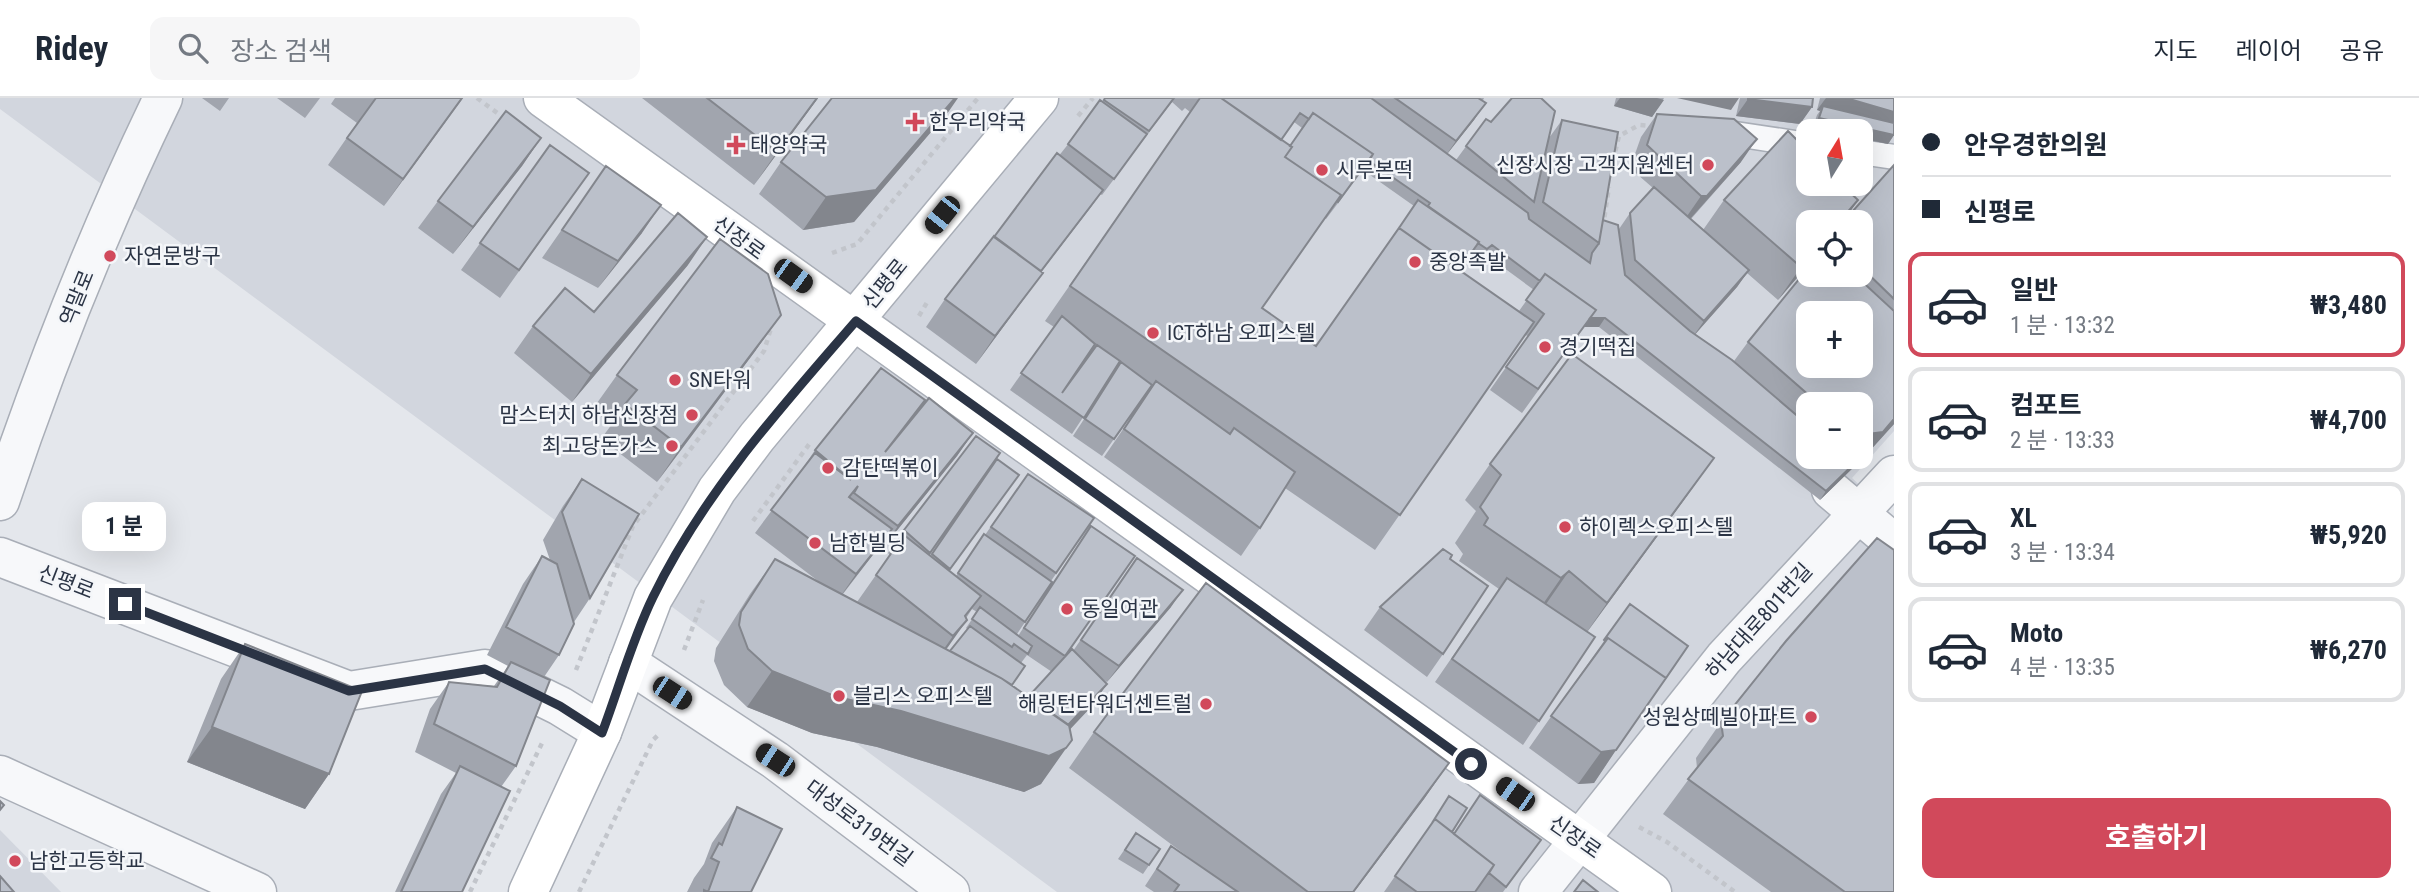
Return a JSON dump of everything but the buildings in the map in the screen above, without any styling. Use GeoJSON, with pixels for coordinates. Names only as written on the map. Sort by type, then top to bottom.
{"type":"FeatureCollection","features":[{"type":"Feature","properties":{"kind":"street","name":"역말로"},"geometry":{"type":"LineString","coordinates":[[0,501],[63,331],[136,152],[163,98]]}},
{"type":"Feature","properties":{"kind":"street","name":"신장로"},"geometry":{"type":"LineString","coordinates":[[543,98],[856,321],[1070,478],[1652,892]]}},
{"type":"Feature","properties":{"kind":"street","name":"신평로"},"geometry":{"type":"LineString","coordinates":[[528,892],[602,733],[653,598],[717,490],[757,437],[1039,98]]}},
{"type":"Feature","properties":{"kind":"street","name":"하남대로801번길"},"geometry":{"type":"LineString","coordinates":[[1538,892],[1846,501],[1894,475]]}},
{"type":"Feature","properties":{"kind":"street"},"geometry":{"type":"LineString","coordinates":[[1846,501],[1894,543]]}},
{"type":"Feature","properties":{"kind":"street","name":"신평로"},"geometry":{"type":"LineString","coordinates":[[0,557],[349,691],[485,669],[560,706],[602,733]]}},
{"type":"Feature","properties":{"kind":"street","name":"대성로319번길"},"geometry":{"type":"LineString","coordinates":[[628,663],[775,760],[950,892]]}},
{"type":"Feature","properties":{"kind":"street"},"geometry":{"type":"LineString","coordinates":[[0,775],[257,892]]}},
{"type":"Feature","properties":{"kind":"lane"},"geometry":{"type":"LineString","coordinates":[[1718,132],[1796,143]]}},
{"type":"Feature","properties":{"kind":"lane"},"geometry":{"type":"LineString","coordinates":[[1873,154],[1894,157]]}},
{"type":"Feature","properties":{"kind":"path"},"geometry":{"type":"LineString","coordinates":[[821,251],[839,252],[857,244],[978,98]]}},
{"type":"Feature","properties":{"kind":"path"},"geometry":{"type":"LineString","coordinates":[[1612,163],[1619,136],[1639,125],[1718,132]]}},
{"type":"Feature","properties":{"kind":"path"},"geometry":{"type":"LineString","coordinates":[[1602,231],[1610,177]]}},
{"type":"Feature","properties":{"kind":"path"},"geometry":{"type":"LineString","coordinates":[[752,521],[814,438]]}},
{"type":"Feature","properties":{"kind":"path"},"geometry":{"type":"LineString","coordinates":[[684,651],[708,587]]}},
{"type":"Feature","properties":{"kind":"path"},"geometry":{"type":"LineString","coordinates":[[579,892],[653,740],[660,734]]}},
{"type":"Feature","properties":{"kind":"shaded area"},"geometry":{"type":"Polygon","coordinates":[[[0,98],[1894,98],[1894,431],[1873,454],[1873,392],[1796,392],[1796,469],[1860,469],[1852,478],[1894,517],[1894,892],[1057,892],[0,109],[0,98]]]}},
{"type":"Feature","properties":{"kind":"shaded area","name":"남한고등학교"},"geometry":{"type":"Polygon","coordinates":[[[0,830],[61,892],[0,892],[0,830]]]}},
{"type":"Feature","properties":{"kind":"place","name":"한우리약국"},"geometry":{"type":"Point","coordinates":[915,122]}},
{"type":"Feature","properties":{"kind":"place","name":"태양약국"},"geometry":{"type":"Point","coordinates":[736,145]}},
{"type":"Feature","properties":{"kind":"place","name":"신장시장 고객지원센터"},"geometry":{"type":"Point","coordinates":[1708,165]}},
{"type":"Feature","properties":{"kind":"place","name":"시루본떡"},"geometry":{"type":"Point","coordinates":[1322,170]}},
{"type":"Feature","properties":{"kind":"place","name":"자연문방구"},"geometry":{"type":"Point","coordinates":[110,256]}},
{"type":"Feature","properties":{"kind":"place","name":"중앙족발"},"geometry":{"type":"Point","coordinates":[1415,262]}},
{"type":"Feature","properties":{"kind":"place","name":"ICT하남 오피스텔"},"geometry":{"type":"Point","coordinates":[1153,333]}},
{"type":"Feature","properties":{"kind":"place","name":"경기떡집"},"geometry":{"type":"Point","coordinates":[1545,347]}},
{"type":"Feature","properties":{"kind":"place","name":"SN타워"},"geometry":{"type":"Point","coordinates":[675,380]}},
{"type":"Feature","properties":{"kind":"place","name":"맘스터치 하남신장점"},"geometry":{"type":"Point","coordinates":[692,415]}},
{"type":"Feature","properties":{"kind":"place","name":"최고당돈가스"},"geometry":{"type":"Point","coordinates":[672,446]}},
{"type":"Feature","properties":{"kind":"place","name":"감탄떡볶이"},"geometry":{"type":"Point","coordinates":[828,468]}},
{"type":"Feature","properties":{"kind":"place","name":"하이렉스오피스텔"},"geometry":{"type":"Point","coordinates":[1565,527]}},
{"type":"Feature","properties":{"kind":"place","name":"남한빌딩"},"geometry":{"type":"Point","coordinates":[815,543]}},
{"type":"Feature","properties":{"kind":"place","name":"동일여관"},"geometry":{"type":"Point","coordinates":[1067,609]}},
{"type":"Feature","properties":{"kind":"place","name":"블리스 오피스텔"},"geometry":{"type":"Point","coordinates":[839,696]}},
{"type":"Feature","properties":{"kind":"place","name":"해링턴타워더센트럴"},"geometry":{"type":"Point","coordinates":[1206,704]}},
{"type":"Feature","properties":{"kind":"place","name":"성원상떼빌아파트"},"geometry":{"type":"Point","coordinates":[1811,717]}},
{"type":"Feature","properties":{"kind":"place","name":"남한고등학교"},"geometry":{"type":"Point","coordinates":[15,861]}},
{"type":"Feature","properties":{"kind":"route"},"geometry":{"type":"LineString","coordinates":[[125,604],[349,691],[485,669],[560,706],[602,733],[653,598],[683,544],[717,490],[757,437],[856,321],[905,359],[1471,764]]}}]}
